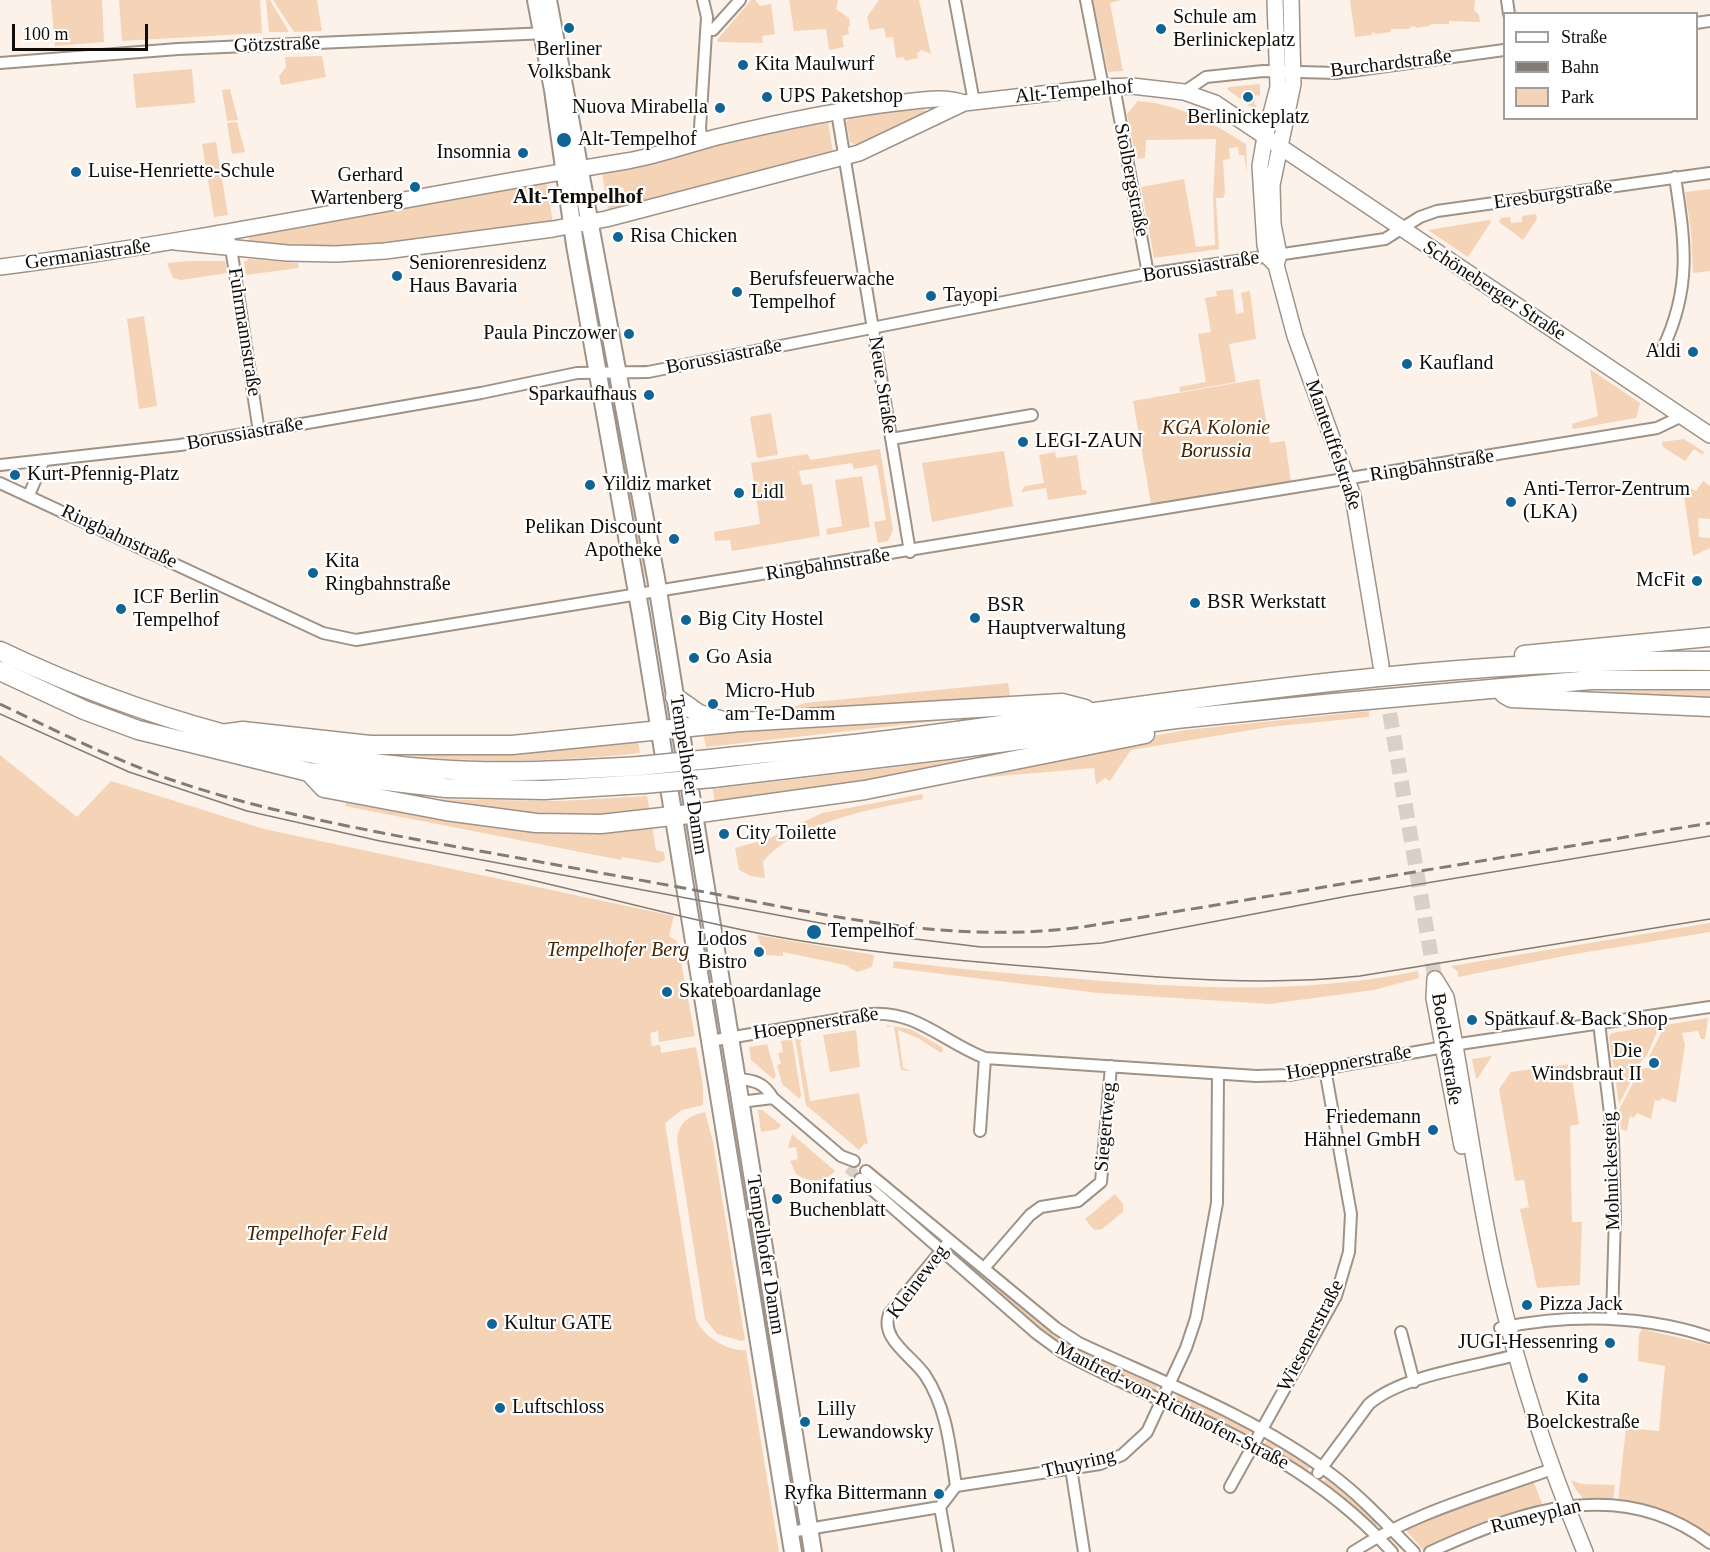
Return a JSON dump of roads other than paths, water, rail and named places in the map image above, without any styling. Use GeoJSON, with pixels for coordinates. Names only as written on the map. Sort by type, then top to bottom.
{"type":"FeatureCollection","features":[{"type":"Feature","properties":{"kind":"highway"},"geometry":{"type":"LineString","coordinates":[[1492,668],[1513,656],[1710,637]]}},
{"type":"Feature","properties":{"kind":"highway"},"geometry":{"type":"LineString","coordinates":[[0,651],[97,694],[221,734],[343,759],[435,769],[642,775]]}},
{"type":"Feature","properties":{"kind":"highway"},"geometry":{"type":"LineString","coordinates":[[712,769],[894,739],[1294,684],[1492,668],[1710,661]]}},
{"type":"Feature","properties":{"kind":"highway"},"geometry":{"type":"LineString","coordinates":[[0,671],[84,710],[138,730],[309,772],[446,788],[544,790],[642,775],[947,750],[1176,719],[1591,680],[1710,680]]}},
{"type":"Feature","properties":{"kind":"highway"},"geometry":{"type":"LineString","coordinates":[[1494,689],[1511,698],[1710,708]]}},
{"type":"Feature","properties":{"kind":"highway"},"geometry":{"type":"LineString","coordinates":[[675,697],[699,714],[734,723]]}},
{"type":"Feature","properties":{"kind":"highway"},"geometry":{"type":"LineString","coordinates":[[221,734],[243,731],[370,745],[419,747],[512,745],[734,723],[1062,703],[1092,712]]}},
{"type":"Feature","properties":{"kind":"highway"},"geometry":{"type":"LineString","coordinates":[[309,772],[324,788],[497,818],[558,824],[601,824],[694,814],[864,790],[1161,731],[1176,719]]}},
{"type":"Feature","properties":{"kind":"main road","name":"Tempelhofer Damm"},"geometry":{"type":"LineString","coordinates":[[537,0],[548,33],[573,169],[591,223],[658,593],[813,1552]]}},
{"type":"Feature","properties":{"kind":"main road","name":"Tempelhofer Damm"},"geometry":{"type":"LineString","coordinates":[[548,0],[548,33]]}},
{"type":"Feature","properties":{"kind":"main road","name":"Manteuffelstraße"},"geometry":{"type":"LineString","coordinates":[[1275,0],[1278,72],[1276,102],[1265,137],[1260,177],[1263,226],[1297,342],[1349,479],[1367,571],[1381,665]]}},
{"type":"Feature","properties":{"kind":"main road","name":"Manteuffelstraße"},"geometry":{"type":"LineString","coordinates":[[1274,259],[1271,196],[1279,147],[1292,98],[1278,72],[1291,0]]}},
{"type":"Feature","properties":{"kind":"main road","name":"Alt-Tempelhof"},"geometry":{"type":"LineString","coordinates":[[175,243],[642,158],[702,141],[837,112],[926,100],[955,99],[969,102],[1109,87],[1150,87],[1184,92],[1215,103],[1265,137]]}},
{"type":"Feature","properties":{"kind":"main road","name":"Alt-Tempelhof"},"geometry":{"type":"LineString","coordinates":[[175,243],[311,254],[364,252],[591,223],[845,157],[879,146],[969,102]]}},
{"type":"Feature","properties":{"kind":"main road","name":"Schöneberger Straße"},"geometry":{"type":"LineString","coordinates":[[1265,137],[1710,435]]}},
{"type":"Feature","properties":{"kind":"main road","name":"Tempelhofer Damm"},"geometry":{"type":"LineString","coordinates":[[573,169],[573,226],[638,596],[793,1552]]}},
{"type":"Feature","properties":{"kind":"main road","name":"Germaniastraße"},"geometry":{"type":"LineString","coordinates":[[0,267],[175,243]]}},
{"type":"Feature","properties":{"kind":"main road","name":"Boelckestraße"},"geometry":{"type":"LineString","coordinates":[[1449,1046],[1479,1189],[1508,1357],[1563,1508],[1576,1552]]}},
{"type":"Feature","properties":{"kind":"main road"},"geometry":{"type":"LineString","coordinates":[[720,1105],[740,1102]]}},
{"type":"Feature","properties":{"kind":"main road","name":"Boelckestraße"},"geometry":{"type":"LineString","coordinates":[[1504,1327],[1549,1471]]}},
{"type":"Feature","properties":{"kind":"main road"},"geometry":{"type":"LineString","coordinates":[[759,1341],[778,1336]]}},
{"type":"Feature","properties":{"kind":"main road","name":"Boelckestraße"},"geometry":{"type":"LineString","coordinates":[[1563,1508],[1585,1552]]}},
{"type":"Feature","properties":{"kind":"street"},"geometry":{"type":"LineString","coordinates":[[702,141],[700,128],[707,30],[704,0]]}},
{"type":"Feature","properties":{"kind":"street"},"geometry":{"type":"LineString","coordinates":[[707,30],[713,30],[740,0]]}},
{"type":"Feature","properties":{"kind":"street"},"geometry":{"type":"LineString","coordinates":[[955,0],[969,102]]}},
{"type":"Feature","properties":{"kind":"street","name":"Stolbergstraße"},"geometry":{"type":"LineString","coordinates":[[1086,0],[1109,87],[1148,274]]}},
{"type":"Feature","properties":{"kind":"street","name":"Götzstraße"},"geometry":{"type":"LineString","coordinates":[[0,63],[178,49],[548,33]]}},
{"type":"Feature","properties":{"kind":"street","name":"Burchardstraße"},"geometry":{"type":"LineString","coordinates":[[1278,72],[1350,71],[1503,50]]}},
{"type":"Feature","properties":{"kind":"street"},"geometry":{"type":"LineString","coordinates":[[1184,92],[1206,77],[1278,72]]}},
{"type":"Feature","properties":{"kind":"street","name":"Neue Straße"},"geometry":{"type":"LineString","coordinates":[[837,112],[910,552]]}},
{"type":"Feature","properties":{"kind":"street","name":"Eresburgstraße"},"geometry":{"type":"LineString","coordinates":[[1401,229],[1420,217],[1437,211],[1710,172]]}},
{"type":"Feature","properties":{"kind":"street"},"geometry":{"type":"LineString","coordinates":[[1663,348],[1679,308],[1685,271],[1685,249],[1675,177]]}},
{"type":"Feature","properties":{"kind":"street","name":"Borussiastraße"},"geometry":{"type":"LineString","coordinates":[[0,465],[164,448],[481,393],[577,373],[648,372],[1148,274],[1274,259],[1385,239],[1401,229]]}},
{"type":"Feature","properties":{"kind":"street","name":"Fuhrmannstraße"},"geometry":{"type":"LineString","coordinates":[[228,232],[259,432]]}},
{"type":"Feature","properties":{"kind":"street"},"geometry":{"type":"LineString","coordinates":[[891,439],[1032,415]]}},
{"type":"Feature","properties":{"kind":"street","name":"Ringbahnstraße"},"geometry":{"type":"LineString","coordinates":[[0,483],[323,633],[352,640],[658,593],[1657,429],[1682,416]]}},
{"type":"Feature","properties":{"kind":"street"},"geometry":{"type":"LineString","coordinates":[[28,495],[43,462]]}},
{"type":"Feature","properties":{"kind":"street","name":"Hoeppnerstraße"},"geometry":{"type":"LineString","coordinates":[[710,1041],[871,1014],[896,1013],[916,1020],[970,1052],[985,1058],[1218,1074],[1288,1075],[1449,1046],[1710,1007]]}},
{"type":"Feature","properties":{"kind":"street","name":"Mohnickesteig"},"geometry":{"type":"LineString","coordinates":[[1599,1023],[1613,1138],[1615,1216],[1612,1319]]}},
{"type":"Feature","properties":{"kind":"street"},"geometry":{"type":"LineString","coordinates":[[980,1131],[985,1058]]}},
{"type":"Feature","properties":{"kind":"street","name":"Siegertweg"},"geometry":{"type":"LineString","coordinates":[[985,1267],[1036,1211],[1056,1203],[1078,1201],[1101,1182],[1111,1066]]}},
{"type":"Feature","properties":{"kind":"street","name":"Wiesenerstraße"},"geometry":{"type":"LineString","coordinates":[[1230,1487],[1336,1296],[1349,1252],[1351,1214],[1325,1069]]}},
{"type":"Feature","properties":{"kind":"street","name":"Thuyring"},"geometry":{"type":"LineString","coordinates":[[956,1486],[1106,1462],[1126,1453],[1147,1432],[1170,1385],[1196,1318],[1209,1260],[1217,1203],[1218,1074]]}},
{"type":"Feature","properties":{"kind":"street"},"geometry":{"type":"LineString","coordinates":[[737,1079],[761,1084],[773,1098],[851,1165]]}},
{"type":"Feature","properties":{"kind":"street"},"geometry":{"type":"LineString","coordinates":[[740,1102],[773,1098]]}},
{"type":"Feature","properties":{"kind":"street","name":"Manfred-von-Richthofen-Straße"},"geometry":{"type":"LineString","coordinates":[[1392,1552],[1377,1536],[1312,1481],[1254,1444],[1062,1353],[871,1190],[863,1175],[879,1180],[1056,1328],[1079,1343],[1262,1429],[1322,1468],[1358,1496],[1414,1552]]}},
{"type":"Feature","properties":{"kind":"street"},"geometry":{"type":"LineString","coordinates":[[871,1190],[879,1180]]}},
{"type":"Feature","properties":{"kind":"street","name":"Kleineweg"},"geometry":{"type":"LineString","coordinates":[[951,1239],[889,1314],[887,1327],[890,1337],[925,1375],[939,1401],[945,1419],[956,1486]]}},
{"type":"Feature","properties":{"kind":"street"},"geometry":{"type":"LineString","coordinates":[[1504,1327],[1563,1319],[1612,1319],[1655,1323],[1710,1337]]}},
{"type":"Feature","properties":{"kind":"street"},"geometry":{"type":"LineString","coordinates":[[1401,1332],[1414,1382]]}},
{"type":"Feature","properties":{"kind":"street"},"geometry":{"type":"LineString","coordinates":[[1312,1481],[1370,1404],[1379,1396],[1414,1382],[1508,1357]]}},
{"type":"Feature","properties":{"kind":"street"},"geometry":{"type":"LineString","coordinates":[[1071,1468],[1084,1552]]}},
{"type":"Feature","properties":{"kind":"street","name":"Rumeyplan"},"geometry":{"type":"LineString","coordinates":[[1353,1552],[1377,1536],[1445,1505],[1549,1471]]}},
{"type":"Feature","properties":{"kind":"street"},"geometry":{"type":"LineString","coordinates":[[790,1532],[940,1507],[956,1486]]}},
{"type":"Feature","properties":{"kind":"street","name":"Rumeyplan"},"geometry":{"type":"LineString","coordinates":[[1430,1552],[1497,1526],[1563,1508],[1602,1503],[1637,1507],[1668,1517],[1710,1543]]}},
{"type":"Feature","properties":{"kind":"street"},"geometry":{"type":"LineString","coordinates":[[940,1507],[948,1552]]}},
{"type":"Feature","properties":{"kind":"tunnel"},"geometry":{"type":"LineString","coordinates":[[1382,668],[1435,979]]}},
{"type":"Feature","properties":{"kind":"tunnel"},"geometry":{"type":"LineString","coordinates":[[848,1168],[860,1179]]}},
{"type":"Feature","properties":{"kind":"tram line"},"geometry":{"type":"LineString","coordinates":[[0,714],[129,772],[247,811],[380,841],[890,936],[981,947],[1046,947],[1102,943],[1348,896],[1710,836]]}},
{"type":"Feature","properties":{"kind":"tram line"},"geometry":{"type":"LineString","coordinates":[[486,870],[701,921],[812,943],[967,961],[1153,977],[1222,980],[1291,981],[1360,976],[1710,919]]}},
{"type":"Feature","properties":{"kind":"railway"},"geometry":{"type":"LineString","coordinates":[[0,704],[147,771],[230,798],[293,814],[419,840],[822,914],[926,929],[1030,932],[1083,927],[1710,823]]}},
{"type":"Feature","properties":{"kind":"place","name":"Berliner Volksbank"},"geometry":{"type":"Point","coordinates":[569,28]}},
{"type":"Feature","properties":{"kind":"place","name":"Schule am Berlinickeplatz"},"geometry":{"type":"Point","coordinates":[1161,29]}},
{"type":"Feature","properties":{"kind":"place","name":"Kita Maulwurf"},"geometry":{"type":"Point","coordinates":[743,65]}},
{"type":"Feature","properties":{"kind":"place","name":"UPS Paketshop"},"geometry":{"type":"Point","coordinates":[767,97]}},
{"type":"Feature","properties":{"kind":"place","name":"Berlinickeplatz"},"geometry":{"type":"Point","coordinates":[1248,97]}},
{"type":"Feature","properties":{"kind":"place","name":"Nuova Mirabella"},"geometry":{"type":"Point","coordinates":[720,108]}},
{"type":"Feature","properties":{"kind":"place","name":"Alt-Tempelhof"},"geometry":{"type":"Point","coordinates":[564,140]}},
{"type":"Feature","properties":{"kind":"place","name":"Insomnia"},"geometry":{"type":"Point","coordinates":[523,153]}},
{"type":"Feature","properties":{"kind":"place","name":"Luise-Henriette-Schule"},"geometry":{"type":"Point","coordinates":[76,172]}},
{"type":"Feature","properties":{"kind":"place","name":"Gerhard Wartenberg"},"geometry":{"type":"Point","coordinates":[415,187]}},
{"type":"Feature","properties":{"kind":"place","name":"Risa Chicken"},"geometry":{"type":"Point","coordinates":[618,237]}},
{"type":"Feature","properties":{"kind":"place","name":"Seniorenresidenz Haus Bavaria"},"geometry":{"type":"Point","coordinates":[397,276]}},
{"type":"Feature","properties":{"kind":"place","name":"Berufsfeuerwache Tempelhof"},"geometry":{"type":"Point","coordinates":[737,292]}},
{"type":"Feature","properties":{"kind":"place","name":"Tayopi"},"geometry":{"type":"Point","coordinates":[931,296]}},
{"type":"Feature","properties":{"kind":"place","name":"Paula Pinczower"},"geometry":{"type":"Point","coordinates":[629,334]}},
{"type":"Feature","properties":{"kind":"place","name":"Aldi"},"geometry":{"type":"Point","coordinates":[1693,352]}},
{"type":"Feature","properties":{"kind":"place","name":"Kaufland"},"geometry":{"type":"Point","coordinates":[1407,364]}},
{"type":"Feature","properties":{"kind":"place","name":"Sparkaufhaus"},"geometry":{"type":"Point","coordinates":[649,395]}},
{"type":"Feature","properties":{"kind":"place","name":"LEGI-ZAUN"},"geometry":{"type":"Point","coordinates":[1023,442]}},
{"type":"Feature","properties":{"kind":"place","name":"Kurt-Pfennig-Platz"},"geometry":{"type":"Point","coordinates":[15,475]}},
{"type":"Feature","properties":{"kind":"place","name":"Yildiz market"},"geometry":{"type":"Point","coordinates":[590,485]}},
{"type":"Feature","properties":{"kind":"place","name":"Lidl"},"geometry":{"type":"Point","coordinates":[739,493]}},
{"type":"Feature","properties":{"kind":"place","name":"Anti-Terror-Zentrum (LKA)"},"geometry":{"type":"Point","coordinates":[1511,502]}},
{"type":"Feature","properties":{"kind":"place","name":"Pelikan Discount Apotheke"},"geometry":{"type":"Point","coordinates":[674,539]}},
{"type":"Feature","properties":{"kind":"place","name":"Kita Ringbahnstraße"},"geometry":{"type":"Point","coordinates":[313,573]}},
{"type":"Feature","properties":{"kind":"place","name":"McFit"},"geometry":{"type":"Point","coordinates":[1697,581]}},
{"type":"Feature","properties":{"kind":"place","name":"BSR Werkstatt"},"geometry":{"type":"Point","coordinates":[1195,603]}},
{"type":"Feature","properties":{"kind":"place","name":"ICF Berlin Tempelhof"},"geometry":{"type":"Point","coordinates":[121,609]}},
{"type":"Feature","properties":{"kind":"place","name":"BSR Hauptverwaltung"},"geometry":{"type":"Point","coordinates":[975,618]}},
{"type":"Feature","properties":{"kind":"place","name":"Big City Hostel"},"geometry":{"type":"Point","coordinates":[686,620]}},
{"type":"Feature","properties":{"kind":"place","name":"Go Asia"},"geometry":{"type":"Point","coordinates":[694,658]}},
{"type":"Feature","properties":{"kind":"place","name":"Micro-Hub am Te-Damm"},"geometry":{"type":"Point","coordinates":[713,704]}},
{"type":"Feature","properties":{"kind":"place","name":"City Toilette"},"geometry":{"type":"Point","coordinates":[724,834]}},
{"type":"Feature","properties":{"kind":"place","name":"Tempelhof"},"geometry":{"type":"Point","coordinates":[814,932]}},
{"type":"Feature","properties":{"kind":"place","name":"Lodos Bistro"},"geometry":{"type":"Point","coordinates":[759,952]}},
{"type":"Feature","properties":{"kind":"place","name":"Skateboardanlage"},"geometry":{"type":"Point","coordinates":[667,992]}},
{"type":"Feature","properties":{"kind":"place","name":"Spätkauf & Back Shop"},"geometry":{"type":"Point","coordinates":[1472,1020]}},
{"type":"Feature","properties":{"kind":"place","name":"Die Windsbraut II"},"geometry":{"type":"Point","coordinates":[1654,1063]}},
{"type":"Feature","properties":{"kind":"place","name":"Friedemann Hähnel GmbH"},"geometry":{"type":"Point","coordinates":[1433,1130]}},
{"type":"Feature","properties":{"kind":"place","name":"Bonifatius Buchenblatt"},"geometry":{"type":"Point","coordinates":[777,1199]}},
{"type":"Feature","properties":{"kind":"place","name":"Pizza Jack"},"geometry":{"type":"Point","coordinates":[1527,1305]}},
{"type":"Feature","properties":{"kind":"place","name":"Kultur GATE"},"geometry":{"type":"Point","coordinates":[492,1324]}},
{"type":"Feature","properties":{"kind":"place","name":"JUGI-Hessenring"},"geometry":{"type":"Point","coordinates":[1610,1343]}},
{"type":"Feature","properties":{"kind":"place","name":"Kita Boelckestraße"},"geometry":{"type":"Point","coordinates":[1583,1378]}},
{"type":"Feature","properties":{"kind":"place","name":"Luftschloss"},"geometry":{"type":"Point","coordinates":[500,1408]}},
{"type":"Feature","properties":{"kind":"place","name":"Lilly Lewandowsky"},"geometry":{"type":"Point","coordinates":[805,1422]}},
{"type":"Feature","properties":{"kind":"place","name":"Ryfka Bittermann"},"geometry":{"type":"Point","coordinates":[939,1494]}},
{"type":"Feature","properties":{"kind":"district","name":"Alt-Tempelhof"},"geometry":{"type":"Point","coordinates":[578,198]}},
{"type":"Feature","properties":{"kind":"park label","name":"KGA Kolonie Borussia"},"geometry":{"type":"Point","coordinates":[1216,440]}},
{"type":"Feature","properties":{"kind":"park label","name":"Tempelhofer Berg"},"geometry":{"type":"Point","coordinates":[618,951]}},
{"type":"Feature","properties":{"kind":"park label","name":"Tempelhofer Feld"},"geometry":{"type":"Point","coordinates":[317,1235]}}]}
